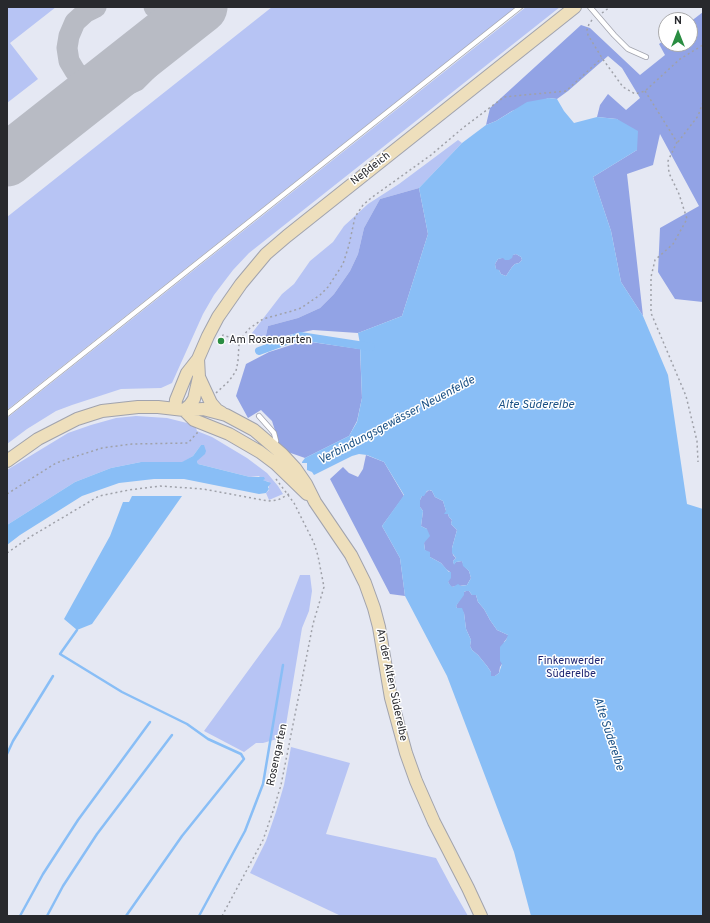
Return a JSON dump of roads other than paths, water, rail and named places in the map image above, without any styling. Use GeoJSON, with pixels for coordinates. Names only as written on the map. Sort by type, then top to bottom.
{"type":"FeatureCollection","features":[{"type":"Feature","properties":{"kind":"main road","name":"Neßdeich"},"geometry":{"type":"LineString","coordinates":[[198,359],[199,377],[194,399],[190,405],[179,409],[176,400],[187,374],[198,359],[211,330],[228,301],[252,270],[272,248],[575,7]]}},
{"type":"Feature","properties":{"kind":"main road"},"geometry":{"type":"LineString","coordinates":[[199,377],[208,399],[216,410],[226,415]]}},
{"type":"Feature","properties":{"kind":"main road"},"geometry":{"type":"LineString","coordinates":[[7,461],[25,447],[50,432],[88,415],[126,407],[158,407],[179,409]]}},
{"type":"Feature","properties":{"kind":"main road","name":"An der Alten Süderelbe"},"geometry":{"type":"LineString","coordinates":[[179,409],[203,409],[226,415],[254,430],[295,468],[306,484],[315,502],[351,555],[369,592],[379,627],[392,698],[406,753],[416,781],[434,822],[481,916]]}},
{"type":"Feature","properties":{"kind":"main road","name":"An der Alten Süderelbe"},"geometry":{"type":"LineString","coordinates":[[179,409],[194,420],[229,434],[267,457],[315,502]]}},
{"type":"Feature","properties":{"kind":"lane"},"geometry":{"type":"LineString","coordinates":[[7,414],[520,7]]}},
{"type":"Feature","properties":{"kind":"lane"},"geometry":{"type":"LineString","coordinates":[[590,7],[628,49],[646,57]]}},
{"type":"Feature","properties":{"kind":"lane"},"geometry":{"type":"LineString","coordinates":[[259,416],[274,433],[276,441],[267,457]]}},
{"type":"Feature","properties":{"kind":"water","name":"Alte Süderelbe"},"geometry":{"type":"Polygon","coordinates":[[[549,98],[557,99],[564,111],[574,123],[597,117],[617,119],[638,131],[637,150],[593,177],[611,231],[621,282],[643,316],[668,375],[687,504],[703,509],[703,916],[531,916],[514,852],[447,676],[405,596],[400,558],[382,526],[404,495],[384,462],[367,455],[359,454],[352,456],[314,475],[312,472],[307,470],[307,463],[302,463],[305,458],[349,436],[357,422],[362,398],[360,344],[358,333],[402,316],[428,234],[419,188],[462,143],[486,125],[496,121],[527,102],[549,98]],[[516,254],[509,260],[505,260],[503,258],[498,259],[495,264],[496,269],[499,270],[501,274],[506,276],[515,264],[522,260],[521,257],[516,254]],[[427,491],[420,500],[420,507],[423,511],[421,526],[427,529],[430,536],[424,543],[425,550],[430,552],[430,557],[441,563],[449,572],[451,572],[451,578],[448,582],[451,586],[453,587],[458,584],[461,586],[467,585],[471,578],[469,571],[463,566],[462,561],[456,562],[454,565],[453,561],[456,558],[452,553],[452,548],[457,530],[451,524],[452,520],[448,514],[444,514],[446,511],[443,501],[435,497],[432,491],[427,491]],[[469,591],[464,592],[464,595],[456,606],[457,608],[462,608],[464,613],[466,629],[471,640],[470,646],[487,666],[491,672],[491,676],[495,676],[499,673],[502,664],[500,661],[500,647],[508,635],[497,630],[478,602],[476,595],[472,595],[469,591]]]}},
{"type":"Feature","properties":{"kind":"water"},"geometry":{"type":"Polygon","coordinates":[[[201,445],[204,445],[206,451],[205,454],[197,461],[198,464],[250,477],[264,477],[265,479],[263,480],[271,483],[268,487],[269,489],[266,493],[259,494],[184,479],[154,479],[119,483],[82,496],[20,535],[7,545],[7,525],[75,482],[111,468],[141,462],[182,462],[193,456],[201,445]]]}},
{"type":"Feature","properties":{"kind":"water"},"geometry":{"type":"Polygon","coordinates":[[[132,496],[182,496],[92,624],[77,630],[64,619],[110,536],[123,502],[129,502],[132,496]]]}},
{"type":"Feature","properties":{"kind":"waterway"},"geometry":{"type":"LineString","coordinates":[[259,351],[300,336],[371,347]]}},
{"type":"Feature","properties":{"kind":"waterway"},"geometry":{"type":"LineString","coordinates":[[77,630],[60,654],[122,692],[187,724],[208,739],[241,754],[244,759],[182,836],[126,916]]}},
{"type":"Feature","properties":{"kind":"waterway"},"geometry":{"type":"LineString","coordinates":[[199,916],[245,831],[263,784],[283,665]]}},
{"type":"Feature","properties":{"kind":"waterway"},"geometry":{"type":"LineString","coordinates":[[7,754],[13,741],[53,676]]}},
{"type":"Feature","properties":{"kind":"waterway"},"geometry":{"type":"LineString","coordinates":[[20,916],[43,874],[78,820],[150,722]]}},
{"type":"Feature","properties":{"kind":"waterway"},"geometry":{"type":"LineString","coordinates":[[47,916],[63,886],[97,834],[172,735]]}},
{"type":"Feature","properties":{"kind":"place","name":"Am Rosengarten"},"geometry":{"type":"Point","coordinates":[221,341]}},
{"type":"Feature","properties":{"kind":"water label","name":"Verbindungsgewässer Neuenfelde"},"geometry":{"type":"Point","coordinates":[397,421]}},
{"type":"Feature","properties":{"kind":"park label","name":"Finkenwerder Süderelbe"},"geometry":{"type":"Point","coordinates":[571,668]}}]}
